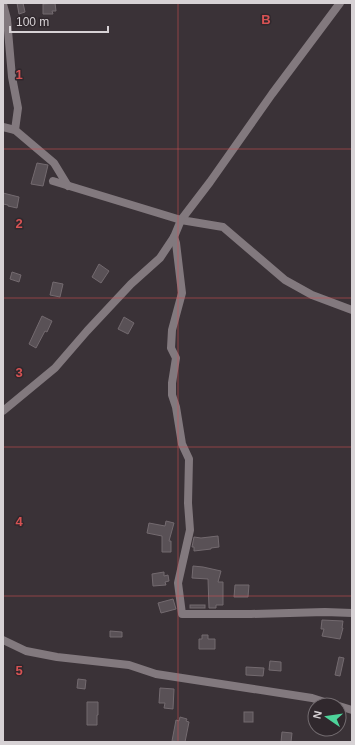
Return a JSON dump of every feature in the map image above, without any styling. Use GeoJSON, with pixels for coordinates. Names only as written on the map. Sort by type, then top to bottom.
{"type":"FeatureCollection","features":[{"type":"Feature","properties":{"kind":"street"},"geometry":{"type":"LineString","coordinates":[[3,411],[55,368],[86,331],[126,289],[160,258],[174,237],[181,220],[340,3]]}},
{"type":"Feature","properties":{"kind":"street"},"geometry":{"type":"LineString","coordinates":[[3,4],[7,19],[12,77],[18,108],[15,130]]}},
{"type":"Feature","properties":{"kind":"street"},"geometry":{"type":"LineString","coordinates":[[3,127],[15,130],[54,163],[68,186]]}},
{"type":"Feature","properties":{"kind":"street"},"geometry":{"type":"LineString","coordinates":[[53,181],[181,220],[222,227],[285,280],[312,295],[352,310]]}},
{"type":"Feature","properties":{"kind":"street"},"geometry":{"type":"LineString","coordinates":[[174,237],[182,293],[172,330],[171,348],[176,358],[172,383],[172,395],[176,407],[182,444],[189,459],[188,503],[190,530],[178,583],[182,614],[324,612],[352,614]]}},
{"type":"Feature","properties":{"kind":"street"},"geometry":{"type":"LineString","coordinates":[[3,640],[26,651],[57,657],[129,665],[156,674],[307,698]]}},
{"type":"Feature","properties":{"kind":"building"},"geometry":{"type":"Polygon","coordinates":[[[17,3],[23,3],[25,12],[19,14],[17,3]]]}},
{"type":"Feature","properties":{"kind":"building"},"geometry":{"type":"Polygon","coordinates":[[[55,3],[56,11],[52,11],[53,14],[43,14],[43,4],[55,3]]]}},
{"type":"Feature","properties":{"kind":"building"},"geometry":{"type":"Polygon","coordinates":[[[37,163],[48,165],[43,186],[31,184],[37,163]]]}},
{"type":"Feature","properties":{"kind":"building"},"geometry":{"type":"Polygon","coordinates":[[[3,193],[19,197],[17,208],[3,204],[3,193]]]}},
{"type":"Feature","properties":{"kind":"building"},"geometry":{"type":"Polygon","coordinates":[[[99,264],[109,271],[101,283],[92,277],[99,264]]]}},
{"type":"Feature","properties":{"kind":"building"},"geometry":{"type":"Polygon","coordinates":[[[12,272],[21,275],[19,282],[10,279],[12,272]]]}},
{"type":"Feature","properties":{"kind":"building"},"geometry":{"type":"Polygon","coordinates":[[[53,282],[63,284],[60,297],[50,295],[53,282]]]}},
{"type":"Feature","properties":{"kind":"building"},"geometry":{"type":"Polygon","coordinates":[[[42,316],[52,321],[47,332],[45,331],[36,348],[29,344],[42,316]]]}},
{"type":"Feature","properties":{"kind":"building"},"geometry":{"type":"Polygon","coordinates":[[[124,317],[134,323],[128,334],[118,329],[124,317]]]}},
{"type":"Feature","properties":{"kind":"building"},"geometry":{"type":"Polygon","coordinates":[[[166,521],[174,523],[169,541],[171,541],[171,552],[162,552],[162,536],[147,533],[149,523],[165,526],[166,521]]]}},
{"type":"Feature","properties":{"kind":"building"},"geometry":{"type":"Polygon","coordinates":[[[218,536],[219,547],[194,551],[194,547],[192,547],[194,537],[201,538],[218,536]]]}},
{"type":"Feature","properties":{"kind":"building"},"geometry":{"type":"Polygon","coordinates":[[[193,566],[221,571],[218,582],[223,582],[223,605],[216,605],[216,608],[209,608],[208,579],[192,578],[193,566]]]}},
{"type":"Feature","properties":{"kind":"building"},"geometry":{"type":"Polygon","coordinates":[[[164,572],[164,576],[168,575],[169,581],[165,582],[166,585],[153,586],[152,574],[164,572]]]}},
{"type":"Feature","properties":{"kind":"building"},"geometry":{"type":"Polygon","coordinates":[[[235,585],[249,585],[248,597],[234,597],[235,585]]]}},
{"type":"Feature","properties":{"kind":"building"},"geometry":{"type":"Polygon","coordinates":[[[173,599],[176,609],[161,613],[158,603],[173,599]]]}},
{"type":"Feature","properties":{"kind":"building"},"geometry":{"type":"Polygon","coordinates":[[[190,605],[205,605],[205,608],[190,608],[190,605]]]}},
{"type":"Feature","properties":{"kind":"building"},"geometry":{"type":"Polygon","coordinates":[[[322,620],[343,621],[340,639],[322,636],[324,629],[321,629],[322,620]]]}},
{"type":"Feature","properties":{"kind":"building"},"geometry":{"type":"Polygon","coordinates":[[[110,631],[122,632],[122,637],[110,637],[110,631]]]}},
{"type":"Feature","properties":{"kind":"building"},"geometry":{"type":"Polygon","coordinates":[[[202,635],[208,635],[208,639],[215,639],[215,649],[199,649],[199,639],[202,639],[202,635]]]}},
{"type":"Feature","properties":{"kind":"building"},"geometry":{"type":"Polygon","coordinates":[[[339,657],[344,658],[340,676],[335,675],[339,657]]]}},
{"type":"Feature","properties":{"kind":"building"},"geometry":{"type":"Polygon","coordinates":[[[270,661],[281,662],[281,671],[269,670],[270,661]]]}},
{"type":"Feature","properties":{"kind":"building"},"geometry":{"type":"Polygon","coordinates":[[[246,667],[264,668],[263,676],[246,675],[246,667]]]}},
{"type":"Feature","properties":{"kind":"building"},"geometry":{"type":"Polygon","coordinates":[[[78,679],[86,680],[85,689],[77,688],[78,679]]]}},
{"type":"Feature","properties":{"kind":"building"},"geometry":{"type":"Polygon","coordinates":[[[160,688],[174,689],[173,709],[164,708],[165,703],[159,703],[160,688]]]}},
{"type":"Feature","properties":{"kind":"building"},"geometry":{"type":"Polygon","coordinates":[[[87,702],[98,702],[97,725],[87,725],[87,702]]]}},
{"type":"Feature","properties":{"kind":"building"},"geometry":{"type":"Polygon","coordinates":[[[244,712],[253,712],[253,722],[244,722],[244,712]]]}},
{"type":"Feature","properties":{"kind":"building"},"geometry":{"type":"Polygon","coordinates":[[[180,717],[187,719],[186,721],[189,722],[185,742],[172,741],[176,720],[179,721],[180,717]]]}},
{"type":"Feature","properties":{"kind":"building"},"geometry":{"type":"Polygon","coordinates":[[[282,732],[292,733],[291,742],[281,742],[282,732]]]}}]}
